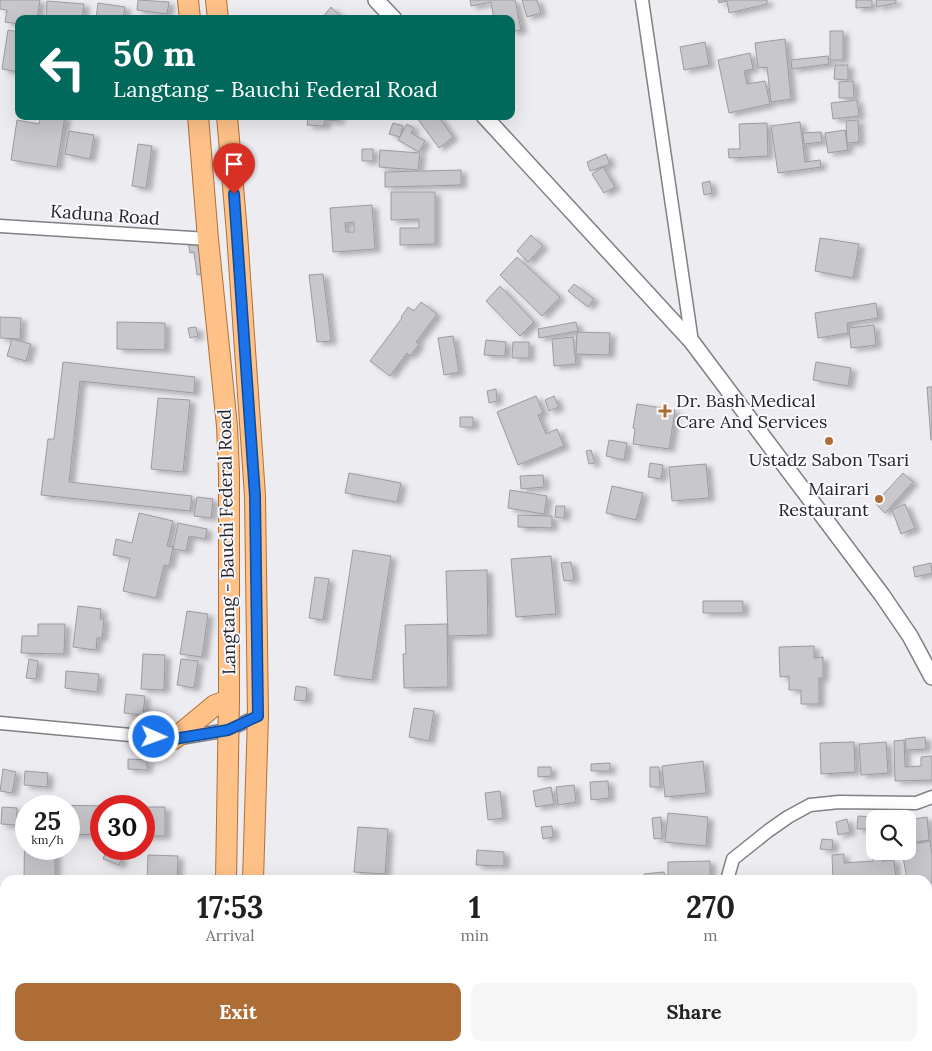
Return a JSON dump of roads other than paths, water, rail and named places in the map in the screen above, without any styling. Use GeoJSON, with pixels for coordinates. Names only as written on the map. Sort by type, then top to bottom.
{"type":"FeatureCollection","features":[{"type":"Feature","properties":{"kind":"main road"},"geometry":{"type":"LineString","coordinates":[[188,0],[190,15]]}},
{"type":"Feature","properties":{"kind":"main road"},"geometry":{"type":"LineString","coordinates":[[216,0],[218,15]]}},
{"type":"Feature","properties":{"kind":"main road","name":"Langtang - Bauchi Federal Road"},"geometry":{"type":"LineString","coordinates":[[198,120],[227,426],[229,473],[229,700],[226,875]]}},
{"type":"Feature","properties":{"kind":"main road","name":"Langtang - Bauchi Federal Road"},"geometry":{"type":"LineString","coordinates":[[227,120],[255,496],[258,716],[253,875]]}},
{"type":"Feature","properties":{"kind":"main road"},"geometry":{"type":"LineString","coordinates":[[174,739],[215,705],[229,700]]}},
{"type":"Feature","properties":{"kind":"street"},"geometry":{"type":"LineString","coordinates":[[376,0],[390,15]]}},
{"type":"Feature","properties":{"kind":"street"},"geometry":{"type":"LineString","coordinates":[[642,0],[692,342]]}},
{"type":"Feature","properties":{"kind":"street"},"geometry":{"type":"LineString","coordinates":[[488,120],[692,342],[882,595],[910,636],[932,677]]}},
{"type":"Feature","properties":{"kind":"street","name":"Kaduna Road"},"geometry":{"type":"LineString","coordinates":[[0,226],[208,239]]}},
{"type":"Feature","properties":{"kind":"street"},"geometry":{"type":"LineString","coordinates":[[0,723],[174,739],[228,730],[258,716]]}},
{"type":"Feature","properties":{"kind":"street"},"geometry":{"type":"LineString","coordinates":[[728,875],[733,859],[774,826],[810,805],[839,802],[916,803],[932,797]]}},
{"type":"Feature","properties":{"kind":"place","name":"Dr. Bash Medical Care And Services"},"geometry":{"type":"Point","coordinates":[665,411]}},
{"type":"Feature","properties":{"kind":"place","name":"Ustadz Sabon Tsari"},"geometry":{"type":"Point","coordinates":[829,441]}},
{"type":"Feature","properties":{"kind":"place","name":"Mairari Restaurant"},"geometry":{"type":"Point","coordinates":[879,499]}}]}
